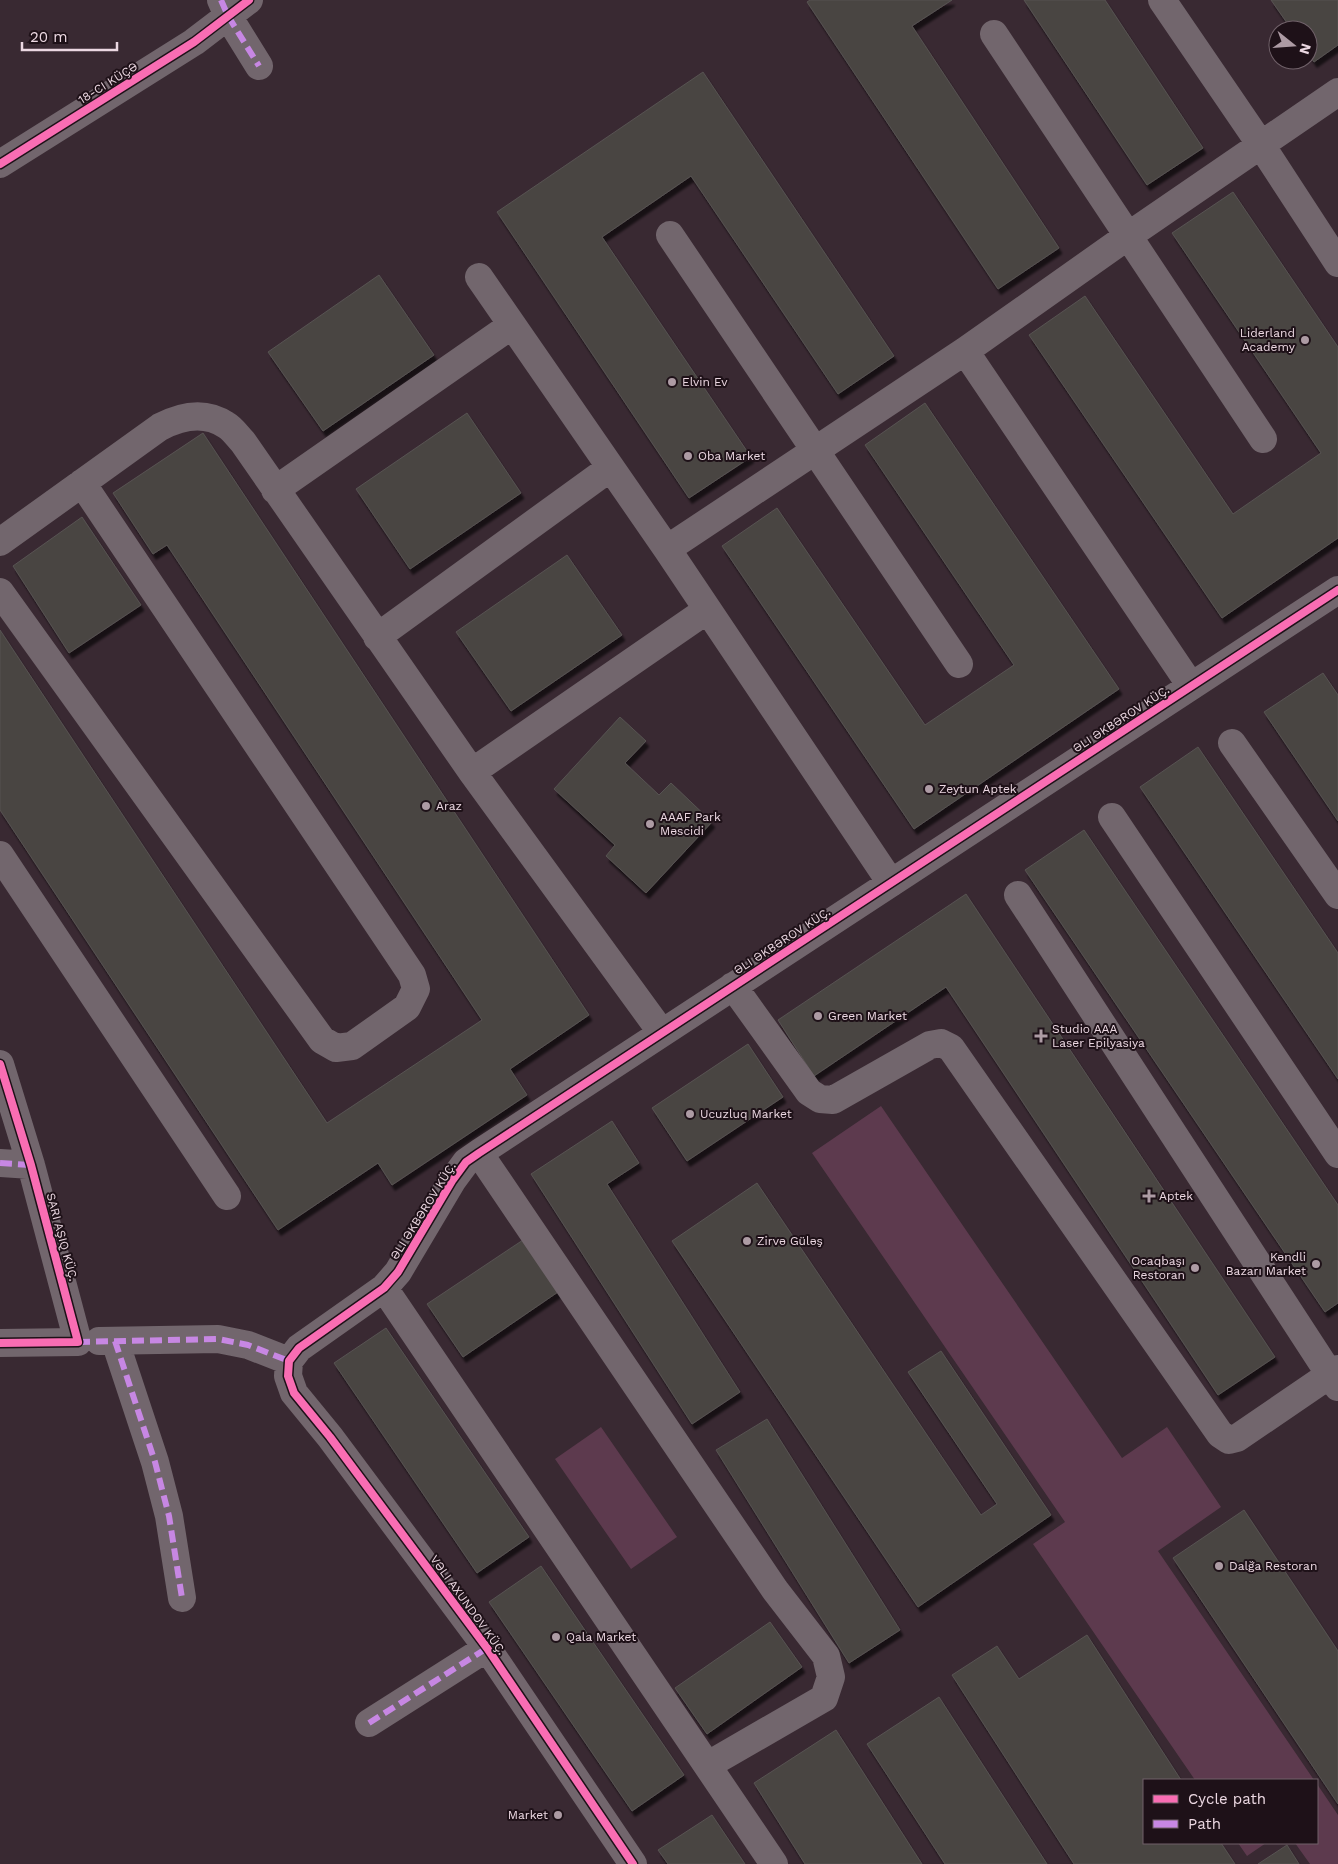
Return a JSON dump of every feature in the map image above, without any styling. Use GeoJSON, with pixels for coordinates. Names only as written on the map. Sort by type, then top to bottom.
{"type":"FeatureCollection","features":[{"type":"Feature","properties":{"kind":"street","name":"18-CI KÜÇƏ"},"geometry":{"type":"LineString","coordinates":[[0,164],[194,42],[225,8],[249,0]]}},
{"type":"Feature","properties":{"kind":"street"},"geometry":{"type":"LineString","coordinates":[[1162,0],[1261,145],[1338,263]]}},
{"type":"Feature","properties":{"kind":"street"},"geometry":{"type":"LineString","coordinates":[[225,8],[259,66]]}},
{"type":"Feature","properties":{"kind":"street"},"geometry":{"type":"LineString","coordinates":[[994,34],[1264,439]]}},
{"type":"Feature","properties":{"kind":"street"},"geometry":{"type":"LineString","coordinates":[[666,549],[965,350],[1338,92]]}},
{"type":"Feature","properties":{"kind":"street"},"geometry":{"type":"LineString","coordinates":[[670,234],[959,664]]}},
{"type":"Feature","properties":{"kind":"street"},"geometry":{"type":"LineString","coordinates":[[479,276],[891,883]]}},
{"type":"Feature","properties":{"kind":"street"},"geometry":{"type":"LineString","coordinates":[[275,490],[512,325]]}},
{"type":"Feature","properties":{"kind":"street"},"geometry":{"type":"LineString","coordinates":[[965,350],[1191,686]]}},
{"type":"Feature","properties":{"kind":"street"},"geometry":{"type":"LineString","coordinates":[[0,542],[160,428],[176,419],[195,416],[212,418],[227,426],[243,442],[472,772],[662,1033]]}},
{"type":"Feature","properties":{"kind":"street"},"geometry":{"type":"LineString","coordinates":[[377,637],[610,468]]}},
{"type":"Feature","properties":{"kind":"street"},"geometry":{"type":"LineString","coordinates":[[0,592],[322,1040],[336,1048],[352,1046],[407,1007],[416,989],[412,975],[82,483]]}},
{"type":"Feature","properties":{"kind":"street","name":"ƏLI ƏKBƏROV KÜÇ."},"geometry":{"type":"LineString","coordinates":[[289,1361],[299,1348],[384,1288],[398,1272],[452,1180],[466,1162],[1338,591]]}},
{"type":"Feature","properties":{"kind":"street"},"geometry":{"type":"LineString","coordinates":[[472,772],[707,610]]}},
{"type":"Feature","properties":{"kind":"street"},"geometry":{"type":"LineString","coordinates":[[1232,743],[1338,895]]}},
{"type":"Feature","properties":{"kind":"street"},"geometry":{"type":"LineString","coordinates":[[1112,817],[1338,1154]]}},
{"type":"Feature","properties":{"kind":"street"},"geometry":{"type":"LineString","coordinates":[[0,855],[227,1196]]}},
{"type":"Feature","properties":{"kind":"street"},"geometry":{"type":"LineString","coordinates":[[733,986],[810,1092],[820,1099],[833,1100],[930,1045],[941,1043],[951,1048],[1220,1434],[1229,1440],[1238,1438],[1335,1377],[1018,895]]}},
{"type":"Feature","properties":{"kind":"street"},"geometry":{"type":"LineString","coordinates":[[0,1064],[31,1165],[78,1342]]}},
{"type":"Feature","properties":{"kind":"street"},"geometry":{"type":"LineString","coordinates":[[479,1153],[775,1590],[826,1656],[831,1678],[824,1698],[708,1765]]}},
{"type":"Feature","properties":{"kind":"street"},"geometry":{"type":"LineString","coordinates":[[0,1163],[31,1165]]}},
{"type":"Feature","properties":{"kind":"street"},"geometry":{"type":"LineString","coordinates":[[384,1288],[774,1864]]}},
{"type":"Feature","properties":{"kind":"street"},"geometry":{"type":"LineString","coordinates":[[0,1343],[218,1339],[248,1346],[289,1361]]}},
{"type":"Feature","properties":{"kind":"street"},"geometry":{"type":"LineString","coordinates":[[115,1341],[155,1462],[169,1516],[182,1598]]}},
{"type":"Feature","properties":{"kind":"street","name":"VƏLI AXUNDOV KÜÇ."},"geometry":{"type":"LineString","coordinates":[[289,1361],[288,1376],[294,1393],[330,1437],[487,1648],[633,1864]]}},
{"type":"Feature","properties":{"kind":"street"},"geometry":{"type":"LineString","coordinates":[[369,1723],[487,1648]]}},
{"type":"Feature","properties":{"kind":"shaded area"},"geometry":{"type":"Polygon","coordinates":[[[881,1106],[1122,1458],[1167,1427],[1221,1507],[1158,1551],[1313,1779],[1194,1779],[1033,1544],[1065,1522],[812,1153],[881,1106]]]}},
{"type":"Feature","properties":{"kind":"shaded area"},"geometry":{"type":"Polygon","coordinates":[[[601,1427],[677,1537],[631,1569],[555,1459],[601,1427]]]}},
{"type":"Feature","properties":{"kind":"shaded area"},"geometry":{"type":"Polygon","coordinates":[[[1318,1785],[1338,1815],[1338,1864],[1310,1864],[1296,1844],[1318,1844],[1318,1785]]]}},
{"type":"Feature","properties":{"kind":"shaded area"},"geometry":{"type":"Polygon","coordinates":[[[1239,1844],[1265,1844],[1247,1856],[1239,1844]]]}},
{"type":"Feature","properties":{"kind":"building"},"geometry":{"type":"Polygon","coordinates":[[[810,0],[952,0],[912,26],[1059,248],[998,289],[807,2],[810,0]]]}},
{"type":"Feature","properties":{"kind":"building"},"geometry":{"type":"Polygon","coordinates":[[[1024,0],[1105,0],[1203,148],[1147,185],[1024,0]]]}},
{"type":"Feature","properties":{"kind":"building"},"geometry":{"type":"Polygon","coordinates":[[[1271,0],[1338,0],[1338,45],[1318,59],[1318,20],[1285,20],[1271,0]]]}},
{"type":"Feature","properties":{"kind":"building"},"geometry":{"type":"Polygon","coordinates":[[[703,72],[894,356],[838,394],[691,176],[602,237],[751,457],[689,498],[497,212],[703,72]]]}},
{"type":"Feature","properties":{"kind":"building"},"geometry":{"type":"Polygon","coordinates":[[[1233,192],[1338,347],[1338,538],[1222,618],[1029,335],[1085,296],[1233,514],[1321,453],[1172,233],[1233,192]]]}},
{"type":"Feature","properties":{"kind":"building"},"geometry":{"type":"Polygon","coordinates":[[[379,275],[434,355],[323,431],[268,352],[379,275]]]}},
{"type":"Feature","properties":{"kind":"building"},"geometry":{"type":"Polygon","coordinates":[[[925,403],[1119,689],[914,829],[722,546],[777,508],[925,725],[1014,665],[865,445],[925,403]]]}},
{"type":"Feature","properties":{"kind":"building"},"geometry":{"type":"Polygon","coordinates":[[[467,413],[521,493],[410,569],[356,489],[467,413]]]}},
{"type":"Feature","properties":{"kind":"building"},"geometry":{"type":"Polygon","coordinates":[[[203,433],[589,1015],[510,1069],[527,1095],[392,1185],[378,1163],[278,1230],[0,810],[0,630],[327,1123],[482,1020],[167,545],[153,554],[113,493],[203,433]]]}},
{"type":"Feature","properties":{"kind":"building"},"geometry":{"type":"Polygon","coordinates":[[[82,517],[141,605],[69,653],[13,566],[82,517]]]}},
{"type":"Feature","properties":{"kind":"building"},"geometry":{"type":"Polygon","coordinates":[[[567,555],[622,635],[511,711],[456,632],[567,555]]]}},
{"type":"Feature","properties":{"kind":"building"},"geometry":{"type":"Polygon","coordinates":[[[1323,673],[1338,695],[1338,821],[1264,712],[1323,673]]]}},
{"type":"Feature","properties":{"kind":"building"},"geometry":{"type":"Polygon","coordinates":[[[620,717],[646,741],[625,763],[659,795],[671,783],[712,822],[646,893],[606,856],[615,845],[554,789],[620,717]]]}},
{"type":"Feature","properties":{"kind":"building"},"geometry":{"type":"Polygon","coordinates":[[[1198,747],[1338,953],[1338,1079],[1140,787],[1198,747]]]}},
{"type":"Feature","properties":{"kind":"building"},"geometry":{"type":"Polygon","coordinates":[[[1084,830],[1338,1205],[1338,1303],[1325,1312],[1025,870],[1084,830]]]}},
{"type":"Feature","properties":{"kind":"building"},"geometry":{"type":"Polygon","coordinates":[[[966,894],[1275,1357],[1218,1395],[946,987],[814,1076],[778,1020],[966,894]]]}},
{"type":"Feature","properties":{"kind":"building"},"geometry":{"type":"Polygon","coordinates":[[[748,1044],[783,1097],[687,1161],[652,1108],[748,1044]]]}},
{"type":"Feature","properties":{"kind":"building"},"geometry":{"type":"Polygon","coordinates":[[[612,1121],[639,1163],[607,1184],[740,1392],[692,1424],[531,1174],[612,1121]]]}},
{"type":"Feature","properties":{"kind":"building"},"geometry":{"type":"Polygon","coordinates":[[[757,1183],[981,1515],[997,1504],[908,1372],[941,1351],[1051,1515],[918,1607],[672,1241],[757,1183]]]}},
{"type":"Feature","properties":{"kind":"building"},"geometry":{"type":"Polygon","coordinates":[[[523,1240],[558,1292],[463,1357],[427,1304],[523,1240]]]}},
{"type":"Feature","properties":{"kind":"building"},"geometry":{"type":"Polygon","coordinates":[[[386,1328],[529,1537],[477,1573],[334,1363],[386,1328]]]}},
{"type":"Feature","properties":{"kind":"building"},"geometry":{"type":"Polygon","coordinates":[[[767,1419],[900,1630],[849,1663],[716,1450],[767,1419]]]}},
{"type":"Feature","properties":{"kind":"building"},"geometry":{"type":"Polygon","coordinates":[[[1244,1510],[1338,1651],[1338,1804],[1173,1558],[1244,1510]]]}},
{"type":"Feature","properties":{"kind":"building"},"geometry":{"type":"Polygon","coordinates":[[[541,1566],[684,1775],[632,1811],[489,1602],[541,1566]]]}},
{"type":"Feature","properties":{"kind":"building"},"geometry":{"type":"Polygon","coordinates":[[[770,1622],[802,1667],[707,1734],[675,1688],[770,1622]]]}},
{"type":"Feature","properties":{"kind":"building"},"geometry":{"type":"Polygon","coordinates":[[[1087,1635],[1180,1779],[1143,1779],[1143,1844],[1222,1844],[1235,1864],[1074,1864],[952,1675],[997,1646],[1019,1679],[1087,1635]]]}},
{"type":"Feature","properties":{"kind":"building"},"geometry":{"type":"Polygon","coordinates":[[[939,1697],[1047,1864],[945,1864],[867,1744],[939,1697]]]}},
{"type":"Feature","properties":{"kind":"building"},"geometry":{"type":"Polygon","coordinates":[[[836,1730],[922,1864],[805,1864],[754,1783],[836,1730]]]}},
{"type":"Feature","properties":{"kind":"building"},"geometry":{"type":"Polygon","coordinates":[[[712,1815],[745,1864],[668,1864],[658,1850],[712,1815]]]}},
{"type":"Feature","properties":{"kind":"building"},"geometry":{"type":"Polygon","coordinates":[[[1287,1845],[1299,1864],[1258,1864],[1287,1845]]]}},
{"type":"Feature","properties":{"kind":"marked path"},"geometry":{"type":"LineString","coordinates":[[221,0],[228,16],[259,66]]}},
{"type":"Feature","properties":{"kind":"marked path"},"geometry":{"type":"LineString","coordinates":[[0,1163],[31,1165]]}},
{"type":"Feature","properties":{"kind":"marked path"},"geometry":{"type":"LineString","coordinates":[[78,1342],[218,1339],[248,1345],[289,1361]]}},
{"type":"Feature","properties":{"kind":"marked path"},"geometry":{"type":"LineString","coordinates":[[115,1341],[155,1462],[169,1516],[182,1598]]}},
{"type":"Feature","properties":{"kind":"marked path"},"geometry":{"type":"LineString","coordinates":[[369,1723],[487,1648]]}},
{"type":"Feature","properties":{"kind":"cycle path"},"geometry":{"type":"LineString","coordinates":[[0,164],[194,42],[249,0]]}},
{"type":"Feature","properties":{"kind":"cycle path"},"geometry":{"type":"LineString","coordinates":[[633,1864],[487,1648],[330,1437],[294,1393],[288,1376],[289,1361],[299,1348],[384,1288],[398,1272],[452,1181],[466,1162],[1338,590]]}},
{"type":"Feature","properties":{"kind":"cycle path","name":"SARI AŞIQ KÜÇ."},"geometry":{"type":"LineString","coordinates":[[0,1064],[31,1165],[78,1342],[0,1343]]}},
{"type":"Feature","properties":{"kind":"place","name":"Liderland Academy"},"geometry":{"type":"Point","coordinates":[1305,340]}},
{"type":"Feature","properties":{"kind":"place","name":"Elvin Ev"},"geometry":{"type":"Point","coordinates":[672,382]}},
{"type":"Feature","properties":{"kind":"place","name":"Oba Market"},"geometry":{"type":"Point","coordinates":[688,456]}},
{"type":"Feature","properties":{"kind":"place","name":"Zeytun Aptek"},"geometry":{"type":"Point","coordinates":[929,789]}},
{"type":"Feature","properties":{"kind":"place","name":"Araz"},"geometry":{"type":"Point","coordinates":[426,806]}},
{"type":"Feature","properties":{"kind":"place","name":"AAAF Park Məscidi"},"geometry":{"type":"Point","coordinates":[650,824]}},
{"type":"Feature","properties":{"kind":"place","name":"Green Market"},"geometry":{"type":"Point","coordinates":[818,1016]}},
{"type":"Feature","properties":{"kind":"place","name":"Studio AAA Laser Epilyasiya"},"geometry":{"type":"Point","coordinates":[1041,1036]}},
{"type":"Feature","properties":{"kind":"place","name":"Ucuzluq Market"},"geometry":{"type":"Point","coordinates":[690,1114]}},
{"type":"Feature","properties":{"kind":"place","name":"Aptek"},"geometry":{"type":"Point","coordinates":[1149,1196]}},
{"type":"Feature","properties":{"kind":"place","name":"Zirvə Güləş"},"geometry":{"type":"Point","coordinates":[747,1241]}},
{"type":"Feature","properties":{"kind":"place","name":"Kəndli Bazarı Market"},"geometry":{"type":"Point","coordinates":[1316,1264]}},
{"type":"Feature","properties":{"kind":"place","name":"Ocaqbaşı Restoran"},"geometry":{"type":"Point","coordinates":[1195,1268]}},
{"type":"Feature","properties":{"kind":"place","name":"Dalğa Restoran"},"geometry":{"type":"Point","coordinates":[1219,1566]}},
{"type":"Feature","properties":{"kind":"place","name":"Qala Market"},"geometry":{"type":"Point","coordinates":[556,1637]}},
{"type":"Feature","properties":{"kind":"place","name":"Market"},"geometry":{"type":"Point","coordinates":[558,1815]}}]}
